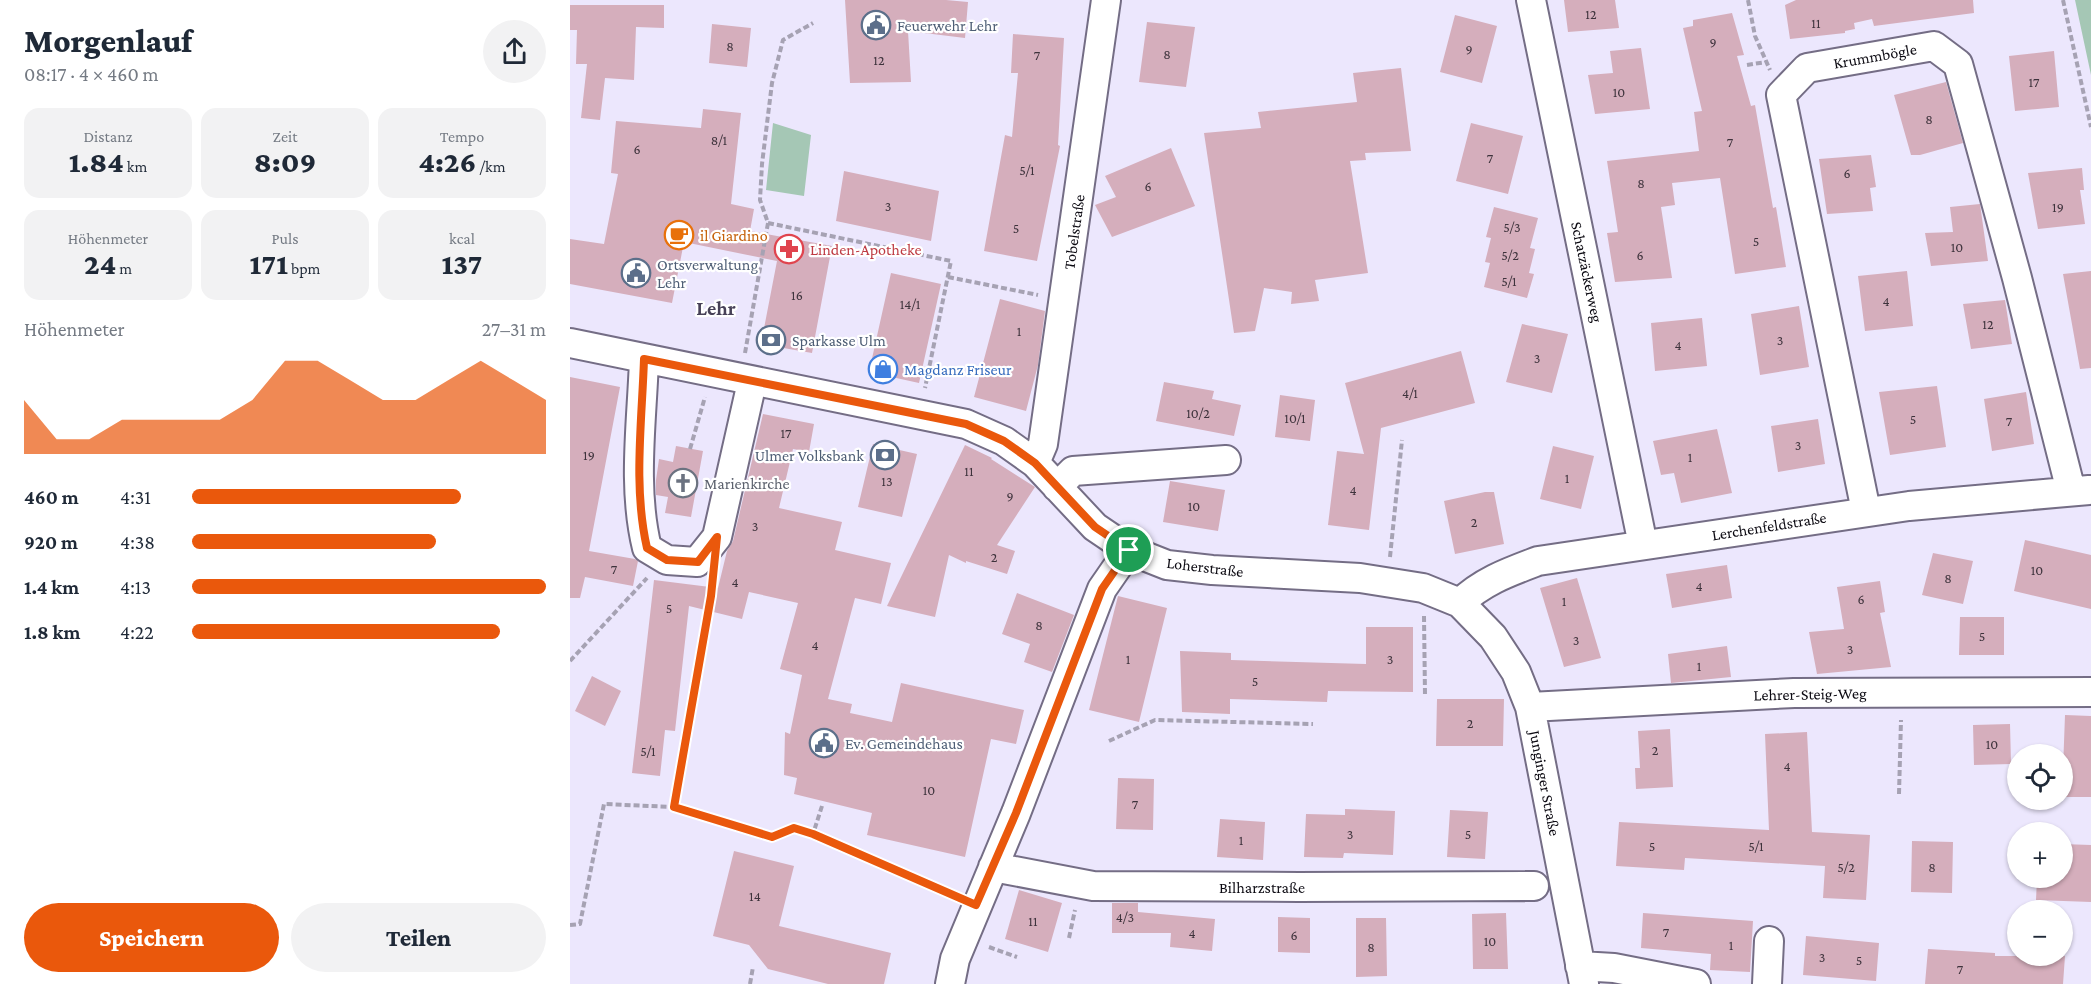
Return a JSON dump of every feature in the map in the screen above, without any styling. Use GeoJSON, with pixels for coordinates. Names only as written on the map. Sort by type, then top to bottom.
{"type":"FeatureCollection","features":[{"type":"Feature","properties":{"kind":"street","name":"Tobelstraße"},"geometry":{"type":"LineString","coordinates":[[1035,463],[1042,444],[1106,0]]}},
{"type":"Feature","properties":{"kind":"street","name":"Schatzäckerweg"},"geometry":{"type":"LineString","coordinates":[[1531,0],[1642,545]]}},
{"type":"Feature","properties":{"kind":"street","name":"Krummbögle"},"geometry":{"type":"LineString","coordinates":[[1781,95],[1807,68],[1934,46],[1958,64],[2017,278],[2081,491]]}},
{"type":"Feature","properties":{"kind":"street"},"geometry":{"type":"LineString","coordinates":[[1781,95],[1866,511]]}},
{"type":"Feature","properties":{"kind":"street","name":"Loherstraße"},"geometry":{"type":"LineString","coordinates":[[570,343],[966,424],[1004,441],[1035,463],[1095,527],[1129,550],[1167,564],[1200,569],[1360,578],[1423,588],[1460,603]]}},
{"type":"Feature","properties":{"kind":"street"},"geometry":{"type":"LineString","coordinates":[[644,359],[640,479],[641,523],[647,548],[667,560],[698,562],[717,537],[753,382]]}},
{"type":"Feature","properties":{"kind":"street"},"geometry":{"type":"LineString","coordinates":[[1057,487],[1073,471],[1226,459]]}},
{"type":"Feature","properties":{"kind":"street","name":"Lerchenfeldstraße"},"geometry":{"type":"LineString","coordinates":[[1460,603],[1494,578],[1538,561],[1866,511],[2081,491]]}},
{"type":"Feature","properties":{"kind":"street"},"geometry":{"type":"LineString","coordinates":[[950,984],[955,959],[1016,813],[1102,589],[1129,550]]}},
{"type":"Feature","properties":{"kind":"street","name":"Junginger Straße"},"geometry":{"type":"LineString","coordinates":[[1460,603],[1494,637],[1516,672],[1530,707],[1582,975]]}},
{"type":"Feature","properties":{"kind":"street","name":"Lehrer-Steig-Weg"},"geometry":{"type":"LineString","coordinates":[[1530,707],[1794,693],[2091,692]]}},
{"type":"Feature","properties":{"kind":"street","name":"Bilharzstraße"},"geometry":{"type":"LineString","coordinates":[[993,867],[1093,886],[1534,886]]}},
{"type":"Feature","properties":{"kind":"street"},"geometry":{"type":"LineString","coordinates":[[1767,984],[1769,941]]}},
{"type":"Feature","properties":{"kind":"street"},"geometry":{"type":"LineString","coordinates":[[1582,975],[1614,968],[1696,984]]}},
{"type":"Feature","properties":{"kind":"path"},"geometry":{"type":"LineString","coordinates":[[1748,0],[1755,36],[1781,95]]}},
{"type":"Feature","properties":{"kind":"path"},"geometry":{"type":"LineString","coordinates":[[2063,0],[2091,127]]}},
{"type":"Feature","properties":{"kind":"path"},"geometry":{"type":"LineString","coordinates":[[746,343],[768,223],[760,200],[772,83],[783,40],[813,23]]}},
{"type":"Feature","properties":{"kind":"path"},"geometry":{"type":"LineString","coordinates":[[1748,65],[1766,62]]}},
{"type":"Feature","properties":{"kind":"path"},"geometry":{"type":"LineString","coordinates":[[768,223],[951,261],[924,394]]}},
{"type":"Feature","properties":{"kind":"path"},"geometry":{"type":"LineString","coordinates":[[948,277],[1064,300]]}},
{"type":"Feature","properties":{"kind":"path"},"geometry":{"type":"LineString","coordinates":[[690,449],[712,373]]}},
{"type":"Feature","properties":{"kind":"path"},"geometry":{"type":"LineString","coordinates":[[1387,582],[1402,440]]}},
{"type":"Feature","properties":{"kind":"path"},"geometry":{"type":"LineString","coordinates":[[570,661],[639,584],[667,560]]}},
{"type":"Feature","properties":{"kind":"path"},"geometry":{"type":"LineString","coordinates":[[674,807],[712,584]]}},
{"type":"Feature","properties":{"kind":"path"},"geometry":{"type":"LineString","coordinates":[[1423,588],[1425,695]]}},
{"type":"Feature","properties":{"kind":"path"},"geometry":{"type":"LineString","coordinates":[[1899,794],[1902,692]]}},
{"type":"Feature","properties":{"kind":"path"},"geometry":{"type":"LineString","coordinates":[[1109,741],[1155,720],[1313,724]]}},
{"type":"Feature","properties":{"kind":"path"},"geometry":{"type":"LineString","coordinates":[[570,925],[580,924],[604,804],[674,807],[772,837],[794,828],[813,834],[976,905]]}},
{"type":"Feature","properties":{"kind":"path"},"geometry":{"type":"LineString","coordinates":[[813,834],[822,806]]}},
{"type":"Feature","properties":{"kind":"path"},"geometry":{"type":"LineString","coordinates":[[750,984],[753,967]]}},
{"type":"Feature","properties":{"kind":"green space"},"geometry":{"type":"Polygon","coordinates":[[[2075,0],[2091,0],[2091,75],[2075,0]]]}},
{"type":"Feature","properties":{"kind":"green space"},"geometry":{"type":"Polygon","coordinates":[[[773,123],[811,135],[804,196],[766,190],[773,123]]]}},
{"type":"Feature","properties":{"kind":"building"},"geometry":{"type":"Polygon","coordinates":[[[845,0],[968,2],[965,38],[908,31],[911,82],[850,83],[845,0]]]}},
{"type":"Feature","properties":{"kind":"building"},"geometry":{"type":"Polygon","coordinates":[[[1564,0],[1615,0],[1619,28],[1568,32],[1564,0]]]}},
{"type":"Feature","properties":{"kind":"building"},"geometry":{"type":"Polygon","coordinates":[[[1796,0],[1973,0],[1974,13],[1874,26],[1872,19],[1854,23],[1855,29],[1845,31],[1845,33],[1790,39],[1785,5],[1796,0]]]}},
{"type":"Feature","properties":{"kind":"building"},"geometry":{"type":"Polygon","coordinates":[[[570,5],[664,5],[664,28],[636,27],[634,80],[605,78],[600,120],[581,118],[587,64],[576,64],[577,30],[570,30],[570,5]]]}},
{"type":"Feature","properties":{"kind":"building"},"geometry":{"type":"Polygon","coordinates":[[[1732,13],[1744,55],[1737,56],[1751,106],[1755,105],[1786,267],[1735,274],[1720,178],[1672,183],[1675,205],[1661,207],[1672,278],[1615,282],[1607,233],[1618,232],[1607,161],[1699,151],[1694,112],[1702,111],[1683,28],[1693,26],[1693,20],[1732,13]]]}},
{"type":"Feature","properties":{"kind":"building"},"geometry":{"type":"Polygon","coordinates":[[[1455,15],[1497,26],[1482,83],[1440,72],[1455,15]]]}},
{"type":"Feature","properties":{"kind":"building"},"geometry":{"type":"Polygon","coordinates":[[[1147,22],[1195,27],[1186,87],[1139,82],[1147,22]]]}},
{"type":"Feature","properties":{"kind":"building"},"geometry":{"type":"Polygon","coordinates":[[[712,24],[751,28],[747,67],[709,63],[712,24]]]}},
{"type":"Feature","properties":{"kind":"building"},"geometry":{"type":"Polygon","coordinates":[[[1013,34],[1064,38],[1058,145],[1060,146],[1037,261],[984,251],[1005,135],[1012,137],[1018,73],[1011,73],[1013,34]]]}},
{"type":"Feature","properties":{"kind":"building"},"geometry":{"type":"Polygon","coordinates":[[[1641,48],[1650,109],[1595,114],[1588,75],[1613,73],[1610,51],[1641,48]]]}},
{"type":"Feature","properties":{"kind":"building"},"geometry":{"type":"Polygon","coordinates":[[[2054,51],[2059,107],[2015,111],[2009,56],[2054,51]]]}},
{"type":"Feature","properties":{"kind":"building"},"geometry":{"type":"Polygon","coordinates":[[[1401,68],[1411,151],[1365,153],[1366,160],[1350,161],[1368,273],[1315,280],[1319,301],[1291,304],[1292,292],[1264,288],[1255,331],[1234,333],[1204,133],[1261,128],[1258,112],[1357,102],[1353,73],[1401,68]]]}},
{"type":"Feature","properties":{"kind":"building"},"geometry":{"type":"Polygon","coordinates":[[[1946,82],[1963,143],[1920,155],[1911,155],[1894,95],[1946,82]]]}},
{"type":"Feature","properties":{"kind":"building"},"geometry":{"type":"Polygon","coordinates":[[[703,109],[741,113],[731,204],[754,209],[750,231],[832,246],[812,353],[761,344],[777,261],[684,242],[672,303],[570,284],[570,239],[604,244],[618,174],[611,173],[616,121],[701,128],[703,109]]]}},
{"type":"Feature","properties":{"kind":"building"},"geometry":{"type":"Polygon","coordinates":[[[1471,123],[1523,136],[1508,194],[1456,181],[1471,123]]]}},
{"type":"Feature","properties":{"kind":"building"},"geometry":{"type":"Polygon","coordinates":[[[1171,148],[1195,206],[1112,237],[1095,205],[1116,197],[1105,176],[1171,148]]]}},
{"type":"Feature","properties":{"kind":"building"},"geometry":{"type":"Polygon","coordinates":[[[1871,155],[1876,187],[1870,188],[1873,211],[1827,214],[1819,159],[1871,155]]]}},
{"type":"Feature","properties":{"kind":"building"},"geometry":{"type":"Polygon","coordinates":[[[2082,168],[2084,190],[2080,190],[2085,224],[2038,229],[2028,173],[2082,168]]]}},
{"type":"Feature","properties":{"kind":"building"},"geometry":{"type":"Polygon","coordinates":[[[844,171],[939,191],[931,241],[836,221],[844,171]]]}},
{"type":"Feature","properties":{"kind":"building"},"geometry":{"type":"Polygon","coordinates":[[[1980,204],[1988,261],[1931,266],[1925,233],[1953,232],[1950,207],[1980,204]]]}},
{"type":"Feature","properties":{"kind":"building"},"geometry":{"type":"Polygon","coordinates":[[[1494,207],[1538,218],[1530,248],[1535,249],[1529,273],[1534,274],[1527,298],[1484,287],[1490,263],[1485,262],[1491,238],[1486,237],[1494,207]]]}},
{"type":"Feature","properties":{"kind":"building"},"geometry":{"type":"Polygon","coordinates":[[[1907,271],[1913,326],[1865,331],[1858,276],[1907,271]]]}},
{"type":"Feature","properties":{"kind":"building"},"geometry":{"type":"Polygon","coordinates":[[[2091,271],[2091,368],[2080,369],[2063,274],[2091,271]]]}},
{"type":"Feature","properties":{"kind":"building"},"geometry":{"type":"Polygon","coordinates":[[[891,273],[941,284],[919,383],[869,372],[891,273]]]}},
{"type":"Feature","properties":{"kind":"building"},"geometry":{"type":"Polygon","coordinates":[[[1000,299],[1045,311],[1038,365],[1026,411],[974,397],[1000,299]]]}},
{"type":"Feature","properties":{"kind":"building"},"geometry":{"type":"Polygon","coordinates":[[[2005,300],[2012,344],[1971,349],[1963,304],[2005,300]]]}},
{"type":"Feature","properties":{"kind":"building"},"geometry":{"type":"Polygon","coordinates":[[[1799,306],[1809,367],[1760,375],[1751,314],[1799,306]]]}},
{"type":"Feature","properties":{"kind":"building"},"geometry":{"type":"Polygon","coordinates":[[[1702,318],[1707,366],[1655,371],[1651,323],[1702,318]]]}},
{"type":"Feature","properties":{"kind":"building"},"geometry":{"type":"Polygon","coordinates":[[[1522,324],[1568,334],[1552,393],[1506,382],[1522,324]]]}},
{"type":"Feature","properties":{"kind":"building"},"geometry":{"type":"Polygon","coordinates":[[[1461,351],[1475,403],[1381,428],[1369,530],[1328,525],[1337,451],[1364,454],[1345,383],[1461,351]]]}},
{"type":"Feature","properties":{"kind":"building"},"geometry":{"type":"Polygon","coordinates":[[[570,377],[620,387],[589,551],[638,561],[633,586],[585,577],[580,598],[570,598],[570,377]]]}},
{"type":"Feature","properties":{"kind":"building"},"geometry":{"type":"Polygon","coordinates":[[[1164,382],[1214,391],[1212,399],[1241,405],[1234,436],[1156,421],[1164,382]]]}},
{"type":"Feature","properties":{"kind":"building"},"geometry":{"type":"Polygon","coordinates":[[[1937,386],[1946,447],[1890,455],[1879,392],[1937,386]]]}},
{"type":"Feature","properties":{"kind":"building"},"geometry":{"type":"Polygon","coordinates":[[[2026,392],[2034,444],[1992,451],[1984,399],[2026,392]]]}},
{"type":"Feature","properties":{"kind":"building"},"geometry":{"type":"Polygon","coordinates":[[[1280,395],[1315,400],[1310,441],[1275,437],[1280,395]]]}},
{"type":"Feature","properties":{"kind":"building"},"geometry":{"type":"Polygon","coordinates":[[[763,414],[814,424],[809,452],[793,449],[779,508],[842,522],[835,550],[891,563],[881,604],[855,598],[828,699],[852,704],[850,713],[892,722],[901,683],[1024,710],[1016,744],[991,739],[965,857],[867,835],[872,813],[794,794],[797,778],[784,775],[785,732],[790,734],[802,675],[780,669],[798,603],[749,592],[742,619],[689,606],[675,731],[665,730],[660,776],[632,773],[654,580],[718,588],[727,551],[733,541],[763,414]]]}},
{"type":"Feature","properties":{"kind":"building"},"geometry":{"type":"Polygon","coordinates":[[[1818,419],[1825,464],[1778,472],[1771,426],[1818,419]]]}},
{"type":"Feature","properties":{"kind":"building"},"geometry":{"type":"Polygon","coordinates":[[[1717,429],[1732,493],[1681,503],[1674,473],[1661,475],[1653,441],[1717,429]]]}},
{"type":"Feature","properties":{"kind":"building"},"geometry":{"type":"Polygon","coordinates":[[[873,444],[917,454],[902,517],[858,507],[873,444]]]}},
{"type":"Feature","properties":{"kind":"building"},"geometry":{"type":"Polygon","coordinates":[[[965,445],[992,458],[1035,487],[997,545],[1015,551],[1007,574],[966,561],[966,563],[949,555],[935,617],[887,606],[965,445]]]}},
{"type":"Feature","properties":{"kind":"building","name":"Marienkirche"},"geometry":{"type":"Polygon","coordinates":[[[676,446],[703,451],[691,517],[665,513],[668,497],[656,495],[659,459],[673,462],[676,446]]]}},
{"type":"Feature","properties":{"kind":"building"},"geometry":{"type":"Polygon","coordinates":[[[1553,446],[1594,456],[1581,509],[1540,499],[1553,446]]]}},
{"type":"Feature","properties":{"kind":"building"},"geometry":{"type":"Polygon","coordinates":[[[1170,481],[1225,490],[1218,531],[1163,522],[1170,481]]]}},
{"type":"Feature","properties":{"kind":"building"},"geometry":{"type":"Polygon","coordinates":[[[1494,492],[1504,544],[1455,554],[1444,501],[1494,492]]]}},
{"type":"Feature","properties":{"kind":"building"},"geometry":{"type":"Polygon","coordinates":[[[2025,540],[2091,555],[2091,609],[2014,591],[2025,540]]]}},
{"type":"Feature","properties":{"kind":"building"},"geometry":{"type":"Polygon","coordinates":[[[1933,553],[1973,561],[1963,604],[1922,595],[1933,553]]]}},
{"type":"Feature","properties":{"kind":"building"},"geometry":{"type":"Polygon","coordinates":[[[1727,565],[1732,598],[1672,608],[1666,574],[1727,565]]]}},
{"type":"Feature","properties":{"kind":"building"},"geometry":{"type":"Polygon","coordinates":[[[1577,578],[1601,658],[1564,667],[1540,588],[1577,578]]]}},
{"type":"Feature","properties":{"kind":"building"},"geometry":{"type":"Polygon","coordinates":[[[1880,581],[1885,612],[1880,613],[1891,667],[1817,674],[1809,632],[1844,629],[1837,587],[1880,581]]]}},
{"type":"Feature","properties":{"kind":"building"},"geometry":{"type":"Polygon","coordinates":[[[1017,593],[1074,615],[1052,672],[1024,662],[1030,644],[1002,634],[1017,593]]]}},
{"type":"Feature","properties":{"kind":"building"},"geometry":{"type":"Polygon","coordinates":[[[1118,596],[1167,608],[1139,722],[1089,710],[1118,596]]]}},
{"type":"Feature","properties":{"kind":"building"},"geometry":{"type":"Polygon","coordinates":[[[1960,617],[2004,617],[2004,655],[1959,655],[1960,617]]]}},
{"type":"Feature","properties":{"kind":"building"},"geometry":{"type":"Polygon","coordinates":[[[1366,627],[1413,627],[1413,692],[1328,691],[1327,702],[1230,699],[1230,714],[1182,712],[1180,651],[1231,653],[1231,660],[1366,664],[1366,627]]]}},
{"type":"Feature","properties":{"kind":"building"},"geometry":{"type":"Polygon","coordinates":[[[1727,646],[1731,677],[1671,683],[1668,654],[1727,646]]]}},
{"type":"Feature","properties":{"kind":"building"},"geometry":{"type":"Polygon","coordinates":[[[592,676],[621,691],[605,726],[575,711],[592,676]]]}},
{"type":"Feature","properties":{"kind":"building"},"geometry":{"type":"Polygon","coordinates":[[[1437,699],[1504,699],[1503,746],[1436,746],[1437,699]]]}},
{"type":"Feature","properties":{"kind":"building"},"geometry":{"type":"Polygon","coordinates":[[[2065,715],[2091,716],[2091,797],[2073,797],[2073,744],[2064,744],[2065,715]]]}},
{"type":"Feature","properties":{"kind":"building"},"geometry":{"type":"Polygon","coordinates":[[[2010,724],[2010,744],[2007,744],[2007,764],[1974,765],[1973,725],[2010,724]]]}},
{"type":"Feature","properties":{"kind":"building"},"geometry":{"type":"Polygon","coordinates":[[[1670,729],[1673,787],[1636,789],[1635,768],[1640,768],[1638,731],[1670,729]]]}},
{"type":"Feature","properties":{"kind":"building"},"geometry":{"type":"Polygon","coordinates":[[[1807,732],[1812,832],[1870,835],[1866,900],[1823,898],[1825,866],[1685,858],[1684,870],[1616,866],[1619,822],[1769,830],[1765,734],[1807,732]]]}},
{"type":"Feature","properties":{"kind":"building"},"geometry":{"type":"Polygon","coordinates":[[[1118,778],[1154,779],[1153,830],[1116,829],[1118,778]]]}},
{"type":"Feature","properties":{"kind":"building"},"geometry":{"type":"Polygon","coordinates":[[[1345,809],[1395,811],[1393,855],[1344,853],[1343,858],[1304,857],[1306,814],[1345,815],[1345,809]]]}},
{"type":"Feature","properties":{"kind":"building"},"geometry":{"type":"Polygon","coordinates":[[[1450,810],[1488,812],[1485,859],[1447,857],[1450,810]]]}},
{"type":"Feature","properties":{"kind":"building"},"geometry":{"type":"Polygon","coordinates":[[[1220,819],[1265,822],[1263,860],[1217,857],[1220,819]]]}},
{"type":"Feature","properties":{"kind":"building"},"geometry":{"type":"Polygon","coordinates":[[[1912,841],[1953,842],[1952,893],[1911,892],[1912,841]]]}},
{"type":"Feature","properties":{"kind":"building"},"geometry":{"type":"Polygon","coordinates":[[[2073,844],[2091,845],[2091,902],[2036,900],[2037,888],[2073,888],[2073,844]]]}},
{"type":"Feature","properties":{"kind":"building"},"geometry":{"type":"Polygon","coordinates":[[[734,851],[794,866],[779,926],[891,953],[884,984],[828,984],[768,969],[749,945],[713,936],[734,851]]]}},
{"type":"Feature","properties":{"kind":"building"},"geometry":{"type":"Polygon","coordinates":[[[1019,890],[1062,903],[1048,952],[1005,939],[1019,890]]]}},
{"type":"Feature","properties":{"kind":"building"},"geometry":{"type":"Polygon","coordinates":[[[1112,903],[1138,903],[1138,912],[1215,919],[1212,951],[1170,947],[1171,933],[1112,933],[1112,903]]]}},
{"type":"Feature","properties":{"kind":"building"},"geometry":{"type":"Polygon","coordinates":[[[1506,913],[1508,969],[1473,969],[1472,914],[1506,913]]]}},
{"type":"Feature","properties":{"kind":"building"},"geometry":{"type":"Polygon","coordinates":[[[1643,913],[1753,921],[1750,972],[1710,970],[1711,954],[1641,948],[1643,913]]]}},
{"type":"Feature","properties":{"kind":"building"},"geometry":{"type":"Polygon","coordinates":[[[1278,917],[1310,918],[1310,953],[1278,952],[1278,917]]]}},
{"type":"Feature","properties":{"kind":"building"},"geometry":{"type":"Polygon","coordinates":[[[1356,918],[1386,918],[1387,976],[1356,977],[1356,918]]]}},
{"type":"Feature","properties":{"kind":"building"},"geometry":{"type":"Polygon","coordinates":[[[1806,936],[1879,943],[1876,981],[1803,975],[1806,936]]]}},
{"type":"Feature","properties":{"kind":"building"},"geometry":{"type":"Polygon","coordinates":[[[1928,949],[1995,953],[1995,956],[2007,956],[2007,966],[2064,966],[2063,984],[1925,984],[1928,949]]]}},
{"type":"Feature","properties":{"kind":"place","name":"Feuerwehr Lehr"},"geometry":{"type":"Point","coordinates":[876,25]}},
{"type":"Feature","properties":{"kind":"place","name":"il Giardino"},"geometry":{"type":"Point","coordinates":[679,235]}},
{"type":"Feature","properties":{"kind":"place","name":"Linden-Apotheke"},"geometry":{"type":"Point","coordinates":[789,249]}},
{"type":"Feature","properties":{"kind":"place","name":"Ortsverwaltung Lehr"},"geometry":{"type":"Point","coordinates":[636,273]}},
{"type":"Feature","properties":{"kind":"place","name":"Sparkasse Ulm"},"geometry":{"type":"Point","coordinates":[771,340]}},
{"type":"Feature","properties":{"kind":"place","name":"Magdanz Friseur"},"geometry":{"type":"Point","coordinates":[883,369]}},
{"type":"Feature","properties":{"kind":"place","name":"Ulmer Volksbank"},"geometry":{"type":"Point","coordinates":[885,455]}},
{"type":"Feature","properties":{"kind":"place","name":"Marienkirche"},"geometry":{"type":"Point","coordinates":[683,483]}},
{"type":"Feature","properties":{"kind":"place","name":"Ev. Gemeindehaus"},"geometry":{"type":"Point","coordinates":[824,743]}},
{"type":"Feature","properties":{"kind":"district","name":"Lehr"},"geometry":{"type":"Point","coordinates":[716,308]}},
{"type":"Feature","properties":{"kind":"route"},"geometry":{"type":"LineString","coordinates":[[644,359],[966,424],[1004,441],[1035,463],[1095,527],[1129,550],[1102,589],[1016,813],[976,905],[813,834],[794,828],[772,837],[674,807],[711,596],[717,537],[698,562],[667,560],[647,548],[641,523],[640,479],[644,359]]}}]}
